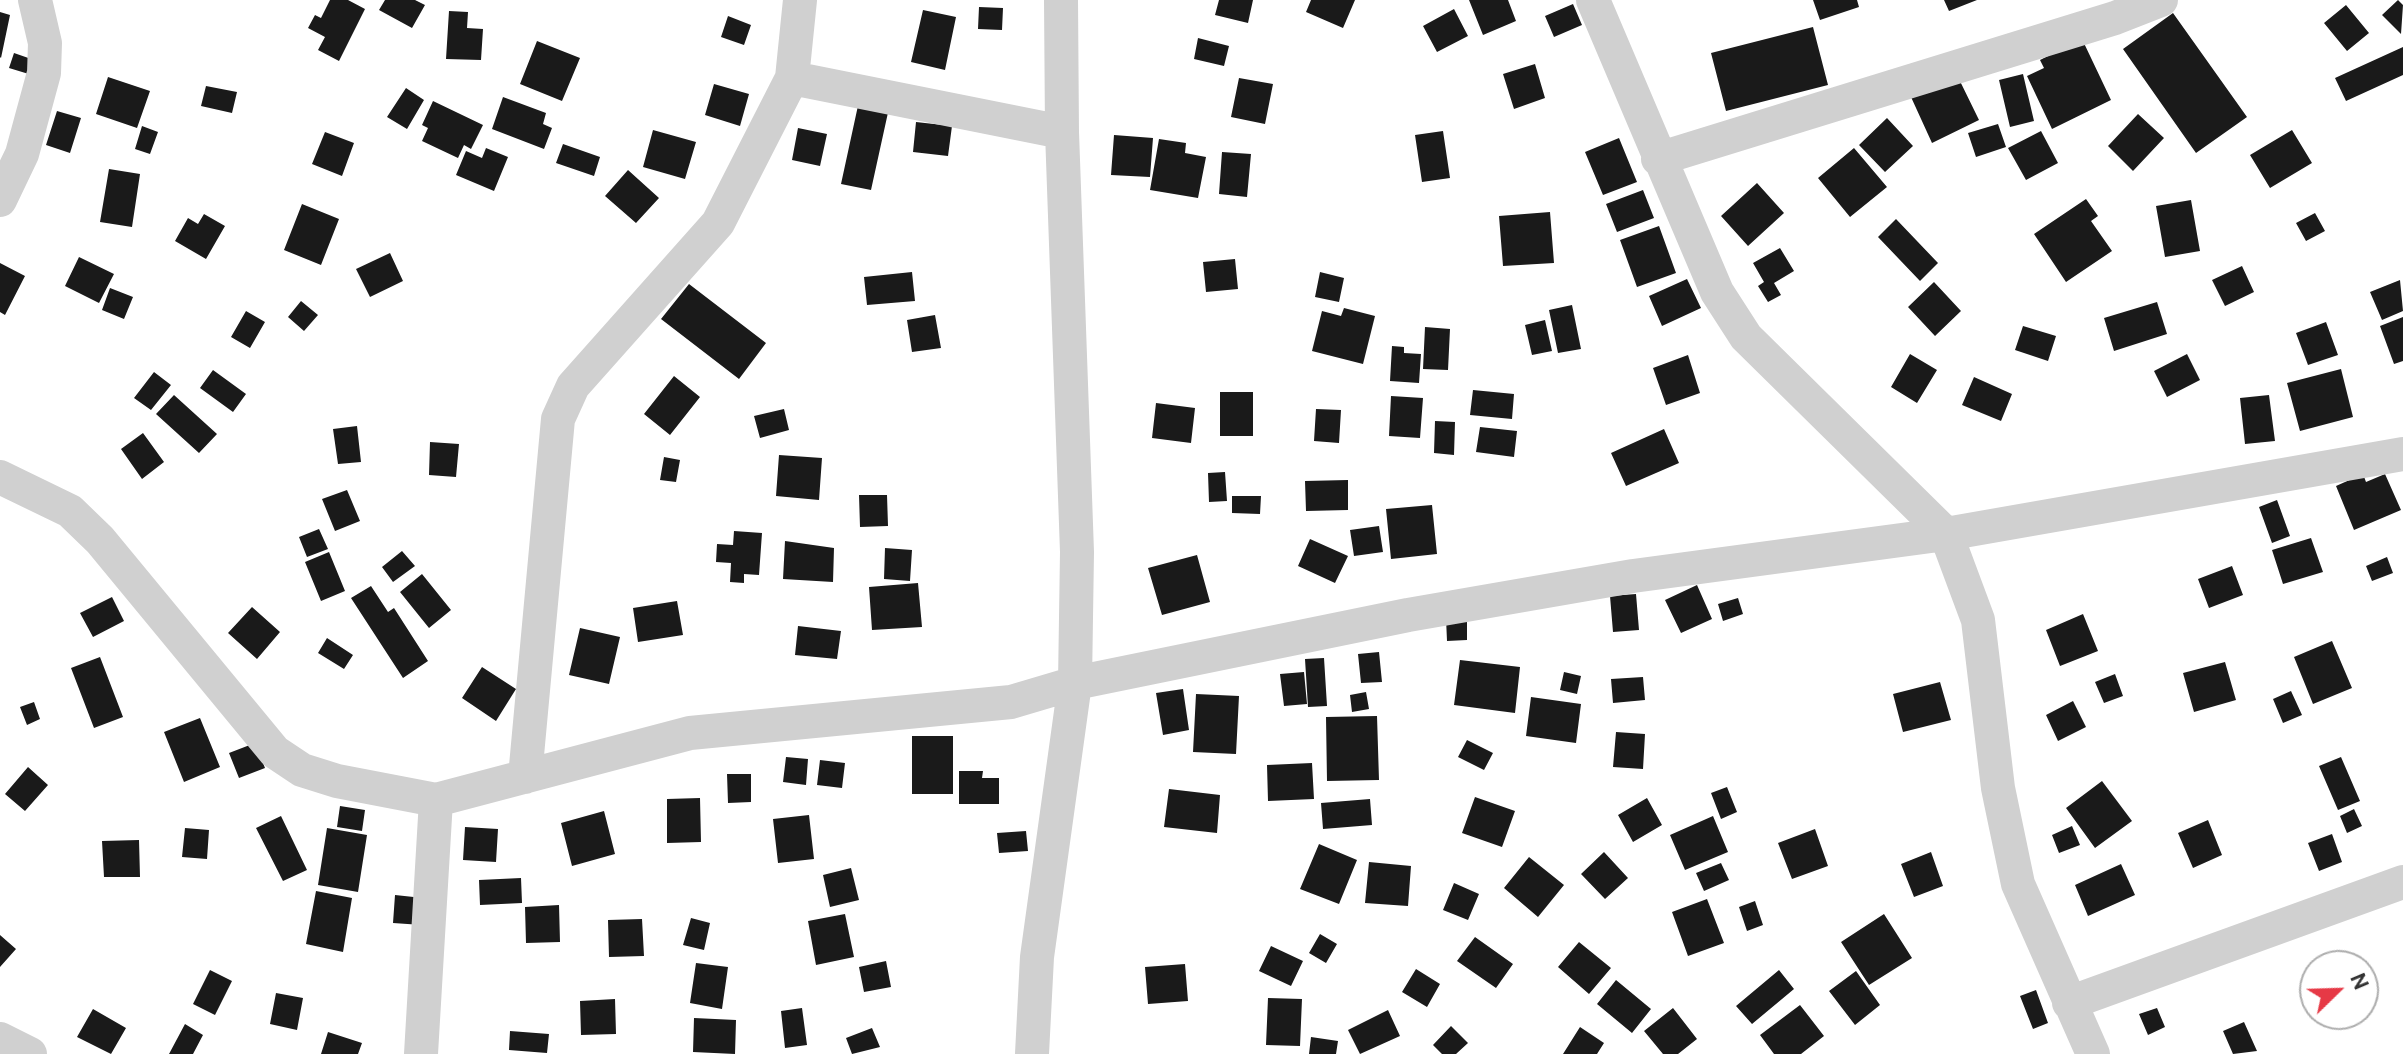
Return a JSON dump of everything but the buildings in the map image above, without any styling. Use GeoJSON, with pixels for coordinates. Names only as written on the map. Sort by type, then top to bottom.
{"type":"FeatureCollection","features":[{"type":"Feature","properties":{"kind":"street"},"geometry":{"type":"LineString","coordinates":[[0,200],[22,154],[44,73],[45,43],[35,0]]}},
{"type":"Feature","properties":{"kind":"street"},"geometry":{"type":"LineString","coordinates":[[525,777],[558,419],[573,386],[718,223],[792,78],[800,0]]}},
{"type":"Feature","properties":{"kind":"street"},"geometry":{"type":"LineString","coordinates":[[1032,1054],[1037,957],[1075,683],[1077,552],[1062,132],[1061,0]]}},
{"type":"Feature","properties":{"kind":"street"},"geometry":{"type":"LineString","coordinates":[[1593,0],[1717,292],[1746,337],[1946,534],[1978,620],[1998,788],[2018,884],[2093,1054]]}},
{"type":"Feature","properties":{"kind":"street"},"geometry":{"type":"LineString","coordinates":[[1658,159],[2115,18],[2161,0]]}},
{"type":"Feature","properties":{"kind":"street"},"geometry":{"type":"LineString","coordinates":[[792,78],[1062,132]]}},
{"type":"Feature","properties":{"kind":"street"},"geometry":{"type":"LineString","coordinates":[[0,477],[70,511],[100,540],[275,752],[302,770],[337,781],[436,800],[690,733],[975,708],[1011,702],[1075,683],[1408,615],[1633,576],[1946,534],[2403,454]]}},
{"type":"Feature","properties":{"kind":"street"},"geometry":{"type":"LineString","coordinates":[[421,1054],[436,800]]}},
{"type":"Feature","properties":{"kind":"street"},"geometry":{"type":"LineString","coordinates":[[2069,1003],[2403,882]]}},
{"type":"Feature","properties":{"kind":"street"},"geometry":{"type":"LineString","coordinates":[[0,1039],[30,1054]]}}]}
